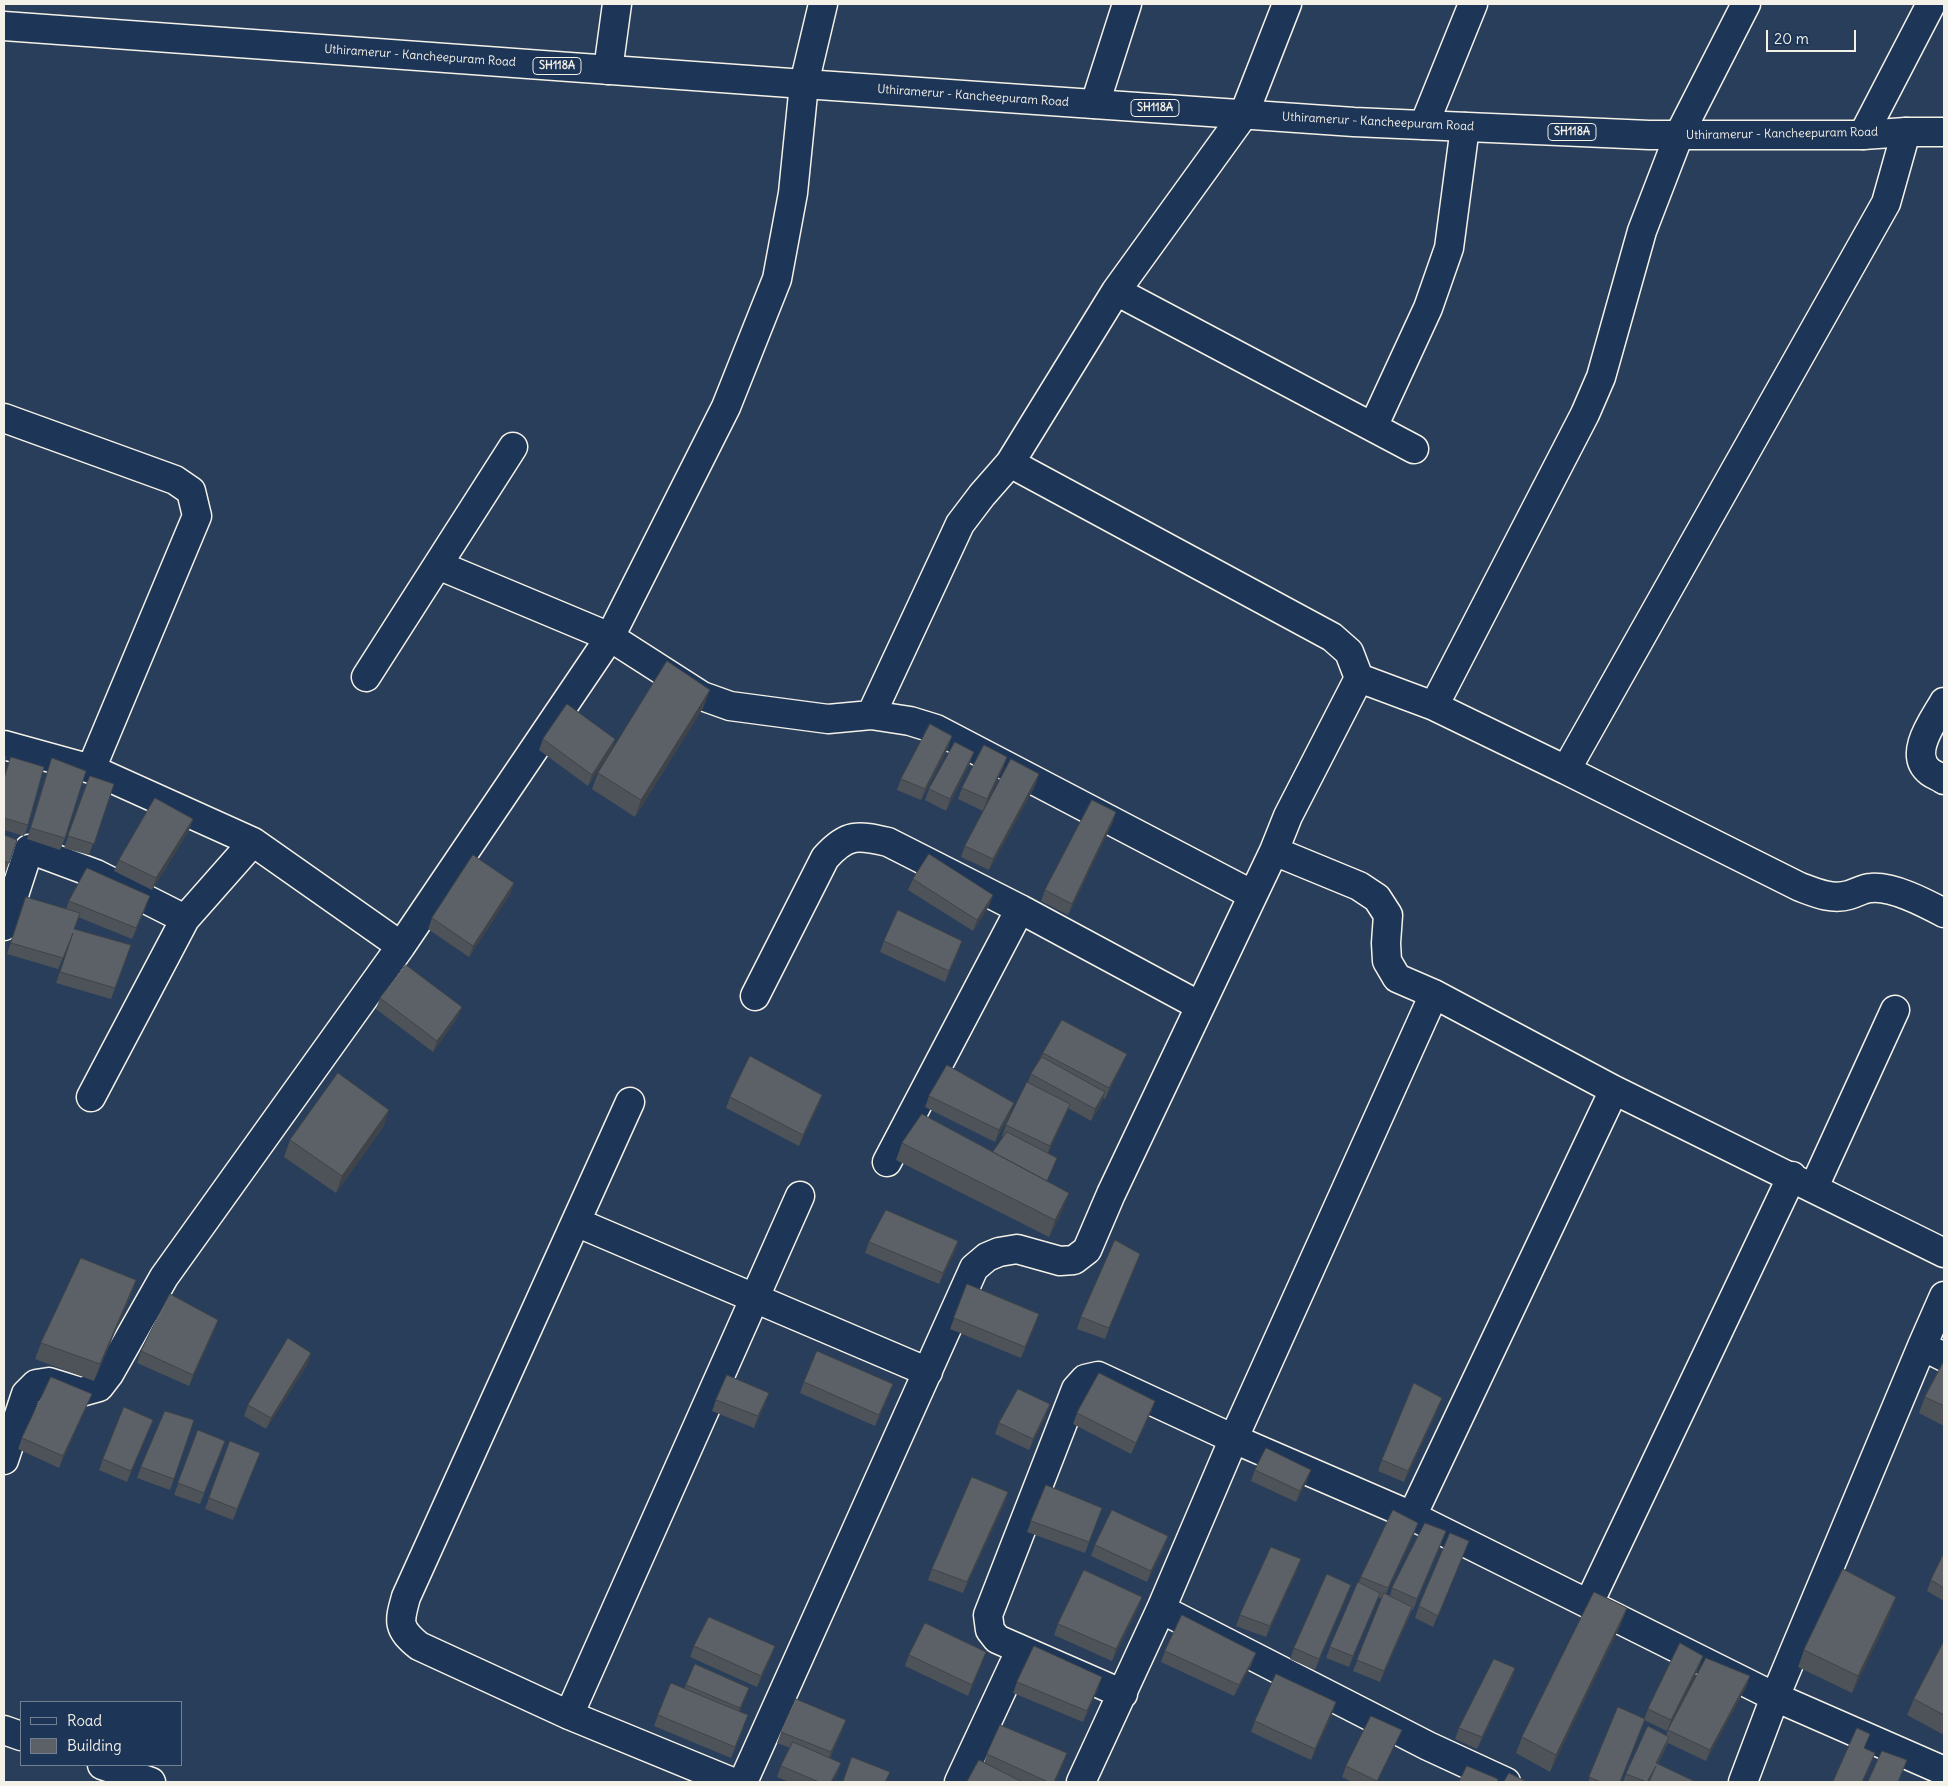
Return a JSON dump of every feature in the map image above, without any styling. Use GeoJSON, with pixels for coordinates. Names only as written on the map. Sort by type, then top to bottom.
{"type":"FeatureCollection","features":[{"type":"Feature","properties":{"kind":"street"},"geometry":{"type":"LineString","coordinates":[[608,70],[617,4]]}},
{"type":"Feature","properties":{"kind":"street"},"geometry":{"type":"LineString","coordinates":[[4,1460],[26,1394],[36,1384],[49,1382],[81,1392],[98,1387],[109,1374],[164,1277],[401,946],[610,637],[726,407],[777,279],[793,193],[804,84],[823,4]]}},
{"type":"Feature","properties":{"kind":"street"},"geometry":{"type":"LineString","coordinates":[[1103,104],[1127,4]]}},
{"type":"Feature","properties":{"kind":"street"},"geometry":{"type":"LineString","coordinates":[[871,715],[960,524],[1010,463],[1116,291],[1244,114],[1287,4]]}},
{"type":"Feature","properties":{"kind":"street"},"geometry":{"type":"LineString","coordinates":[[1424,125],[1473,4]]}},
{"type":"Feature","properties":{"kind":"street"},"geometry":{"type":"LineString","coordinates":[[1434,706],[1585,414],[1601,377],[1642,231],[1679,135],[1746,4]]}},
{"type":"Feature","properties":{"kind":"street"},"geometry":{"type":"LineString","coordinates":[[1863,135],[1931,4]]}},
{"type":"Feature","properties":{"kind":"street","name":"Uthiramerur - Kancheepuram Road"},"geometry":{"type":"LineString","coordinates":[[4,26],[804,84],[1424,125],[1679,135],[1863,135],[1944,132]]}},
{"type":"Feature","properties":{"kind":"street"},"geometry":{"type":"LineString","coordinates":[[1373,427],[1428,308],[1449,248],[1465,127]]}},
{"type":"Feature","properties":{"kind":"street"},"geometry":{"type":"LineString","coordinates":[[1566,770],[1886,203],[1906,132]]}},
{"type":"Feature","properties":{"kind":"street"},"geometry":{"type":"LineString","coordinates":[[1116,291],[1414,449]]}},
{"type":"Feature","properties":{"kind":"street"},"geometry":{"type":"LineString","coordinates":[[4,418],[175,480],[191,491],[197,516],[91,769]]}},
{"type":"Feature","properties":{"kind":"street"},"geometry":{"type":"LineString","coordinates":[[366,677],[513,447]]}},
{"type":"Feature","properties":{"kind":"street"},"geometry":{"type":"LineString","coordinates":[[743,1782],[974,1268],[986,1257],[999,1252],[1018,1249],[1060,1261],[1074,1260],[1087,1250],[1111,1194],[1274,851],[1288,816],[1359,678],[1349,652],[1332,637],[1010,463]]}},
{"type":"Feature","properties":{"kind":"street"},"geometry":{"type":"LineString","coordinates":[[438,564],[610,637],[702,696],[730,706],[828,719],[871,715],[910,721],[936,729],[1253,896]]}},
{"type":"Feature","properties":{"kind":"street"},"geometry":{"type":"LineString","coordinates":[[1359,678],[1434,706],[1800,887],[1825,896],[1846,896],[1871,888],[1911,896],[1944,913]]}},
{"type":"Feature","properties":{"kind":"street"},"geometry":{"type":"LineString","coordinates":[[1944,702],[1925,735],[1921,749],[1923,764],[1930,772],[1944,780]]}},
{"type":"Feature","properties":{"kind":"street"},"geometry":{"type":"LineString","coordinates":[[4,745],[91,769],[253,842],[401,946]]}},
{"type":"Feature","properties":{"kind":"street"},"geometry":{"type":"LineString","coordinates":[[755,996],[826,858],[836,845],[850,838],[868,838],[888,842],[1020,909],[1200,1006]]}},
{"type":"Feature","properties":{"kind":"street"},"geometry":{"type":"LineString","coordinates":[[91,1097],[185,919],[253,842]]}},
{"type":"Feature","properties":{"kind":"street"},"geometry":{"type":"LineString","coordinates":[[4,926],[16,845],[96,874],[185,919]]}},
{"type":"Feature","properties":{"kind":"street"},"geometry":{"type":"LineString","coordinates":[[1274,851],[1359,886],[1377,898],[1388,915],[1386,961],[1397,978],[1434,994],[1614,1090],[1944,1253]]}},
{"type":"Feature","properties":{"kind":"street"},"geometry":{"type":"LineString","coordinates":[[887,1162],[1020,909]]}},
{"type":"Feature","properties":{"kind":"street"},"geometry":{"type":"LineString","coordinates":[[1081,1782],[1161,1609],[1234,1439],[1434,994]]}},
{"type":"Feature","properties":{"kind":"street"},"geometry":{"type":"LineString","coordinates":[[1589,1603],[1803,1182],[1895,1010]]}},
{"type":"Feature","properties":{"kind":"street"},"geometry":{"type":"LineString","coordinates":[[1412,1516],[1614,1090]]}},
{"type":"Feature","properties":{"kind":"street"},"geometry":{"type":"LineString","coordinates":[[630,1102],[406,1597],[400,1620],[406,1636],[419,1646],[569,1715],[732,1782]]}},
{"type":"Feature","properties":{"kind":"street"},"geometry":{"type":"LineString","coordinates":[[569,1715],[800,1196]]}},
{"type":"Feature","properties":{"kind":"street"},"geometry":{"type":"LineString","coordinates":[[576,1222],[928,1372]]}},
{"type":"Feature","properties":{"kind":"street"},"geometry":{"type":"LineString","coordinates":[[1743,1782],[1775,1697],[1933,1351],[1944,1296]]}},
{"type":"Feature","properties":{"kind":"street"},"geometry":{"type":"LineString","coordinates":[[1122,1694],[997,1639],[990,1630],[988,1615],[1076,1390],[1086,1379],[1098,1376],[1234,1439],[1412,1516],[1775,1697],[1944,1771]]}},
{"type":"Feature","properties":{"kind":"street"},"geometry":{"type":"LineString","coordinates":[[1161,1609],[1428,1746],[1506,1782]]}},
{"type":"Feature","properties":{"kind":"street"},"geometry":{"type":"LineString","coordinates":[[959,1782],[1020,1650]]}},
{"type":"Feature","properties":{"kind":"street"},"geometry":{"type":"LineString","coordinates":[[4,1730],[20,1736]]}},
{"type":"Feature","properties":{"kind":"street"},"geometry":{"type":"LineString","coordinates":[[105,1766],[151,1782]]}},
{"type":"Feature","properties":{"kind":"building"},"geometry":{"type":"Polygon","coordinates":[[[667,661],[710,690],[641,800],[598,773],[667,661]]]}},
{"type":"Feature","properties":{"kind":"building"},"geometry":{"type":"Polygon","coordinates":[[[567,704],[615,739],[592,775],[543,739],[567,704]]]}},
{"type":"Feature","properties":{"kind":"building"},"geometry":{"type":"Polygon","coordinates":[[[930,724],[952,736],[925,789],[901,779],[930,724]]]}},
{"type":"Feature","properties":{"kind":"building"},"geometry":{"type":"Polygon","coordinates":[[[955,742],[974,752],[950,799],[929,789],[955,742]]]}},
{"type":"Feature","properties":{"kind":"building"},"geometry":{"type":"Polygon","coordinates":[[[984,745],[1007,757],[987,799],[962,788],[984,745]]]}},
{"type":"Feature","properties":{"kind":"building"},"geometry":{"type":"Polygon","coordinates":[[[11,757],[44,767],[28,825],[4,818],[4,779],[11,757]]]}},
{"type":"Feature","properties":{"kind":"building"},"geometry":{"type":"Polygon","coordinates":[[[52,758],[86,771],[65,838],[31,828],[52,758]]]}},
{"type":"Feature","properties":{"kind":"building"},"geometry":{"type":"Polygon","coordinates":[[[1011,759],[1039,774],[993,859],[965,846],[1011,759]]]}},
{"type":"Feature","properties":{"kind":"building"},"geometry":{"type":"Polygon","coordinates":[[[90,776],[114,784],[94,844],[68,836],[90,776]]]}},
{"type":"Feature","properties":{"kind":"building"},"geometry":{"type":"Polygon","coordinates":[[[155,798],[193,819],[156,878],[119,860],[155,798]]]}},
{"type":"Feature","properties":{"kind":"building"},"geometry":{"type":"Polygon","coordinates":[[[1092,800],[1116,812],[1072,904],[1045,890],[1092,800]]]}},
{"type":"Feature","properties":{"kind":"building"},"geometry":{"type":"Polygon","coordinates":[[[4,835],[17,840],[9,863],[4,861],[4,835]]]}},
{"type":"Feature","properties":{"kind":"building"},"geometry":{"type":"Polygon","coordinates":[[[929,854],[993,895],[977,920],[913,879],[929,854]]]}},
{"type":"Feature","properties":{"kind":"building"},"geometry":{"type":"Polygon","coordinates":[[[473,855],[514,883],[473,946],[432,918],[473,855]]]}},
{"type":"Feature","properties":{"kind":"building"},"geometry":{"type":"Polygon","coordinates":[[[87,868],[150,896],[136,928],[69,901],[87,868]]]}},
{"type":"Feature","properties":{"kind":"building"},"geometry":{"type":"Polygon","coordinates":[[[26,897],[80,913],[74,929],[131,945],[115,988],[60,972],[73,933],[63,958],[11,943],[26,897]]]}},
{"type":"Feature","properties":{"kind":"building"},"geometry":{"type":"Polygon","coordinates":[[[898,910],[962,941],[949,971],[884,941],[898,910]]]}},
{"type":"Feature","properties":{"kind":"building"},"geometry":{"type":"Polygon","coordinates":[[[406,965],[462,1007],[437,1041],[380,998],[406,965]]]}},
{"type":"Feature","properties":{"kind":"building"},"geometry":{"type":"Polygon","coordinates":[[[1062,1020],[1127,1054],[1109,1088],[1043,1053],[1062,1020]]]}},
{"type":"Feature","properties":{"kind":"building"},"geometry":{"type":"Polygon","coordinates":[[[750,1056],[822,1095],[803,1135],[730,1097],[750,1056]]]}},
{"type":"Feature","properties":{"kind":"building"},"geometry":{"type":"Polygon","coordinates":[[[1042,1057],[1105,1092],[1095,1109],[1031,1074],[1042,1057]]]}},
{"type":"Feature","properties":{"kind":"building"},"geometry":{"type":"Polygon","coordinates":[[[947,1065],[1014,1103],[999,1130],[929,1096],[947,1065]]]}},
{"type":"Feature","properties":{"kind":"building"},"geometry":{"type":"Polygon","coordinates":[[[338,1073],[389,1110],[342,1176],[290,1140],[338,1073]]]}},
{"type":"Feature","properties":{"kind":"building"},"geometry":{"type":"Polygon","coordinates":[[[1027,1082],[1070,1104],[1050,1146],[1006,1125],[1027,1082]]]}},
{"type":"Feature","properties":{"kind":"building"},"geometry":{"type":"Polygon","coordinates":[[[922,1114],[1069,1193],[1055,1220],[902,1143],[922,1114]]]}},
{"type":"Feature","properties":{"kind":"building"},"geometry":{"type":"Polygon","coordinates":[[[1007,1132],[1057,1158],[1047,1181],[993,1152],[1007,1132]]]}},
{"type":"Feature","properties":{"kind":"building"},"geometry":{"type":"Polygon","coordinates":[[[886,1210],[958,1241],[943,1273],[869,1242],[886,1210]]]}},
{"type":"Feature","properties":{"kind":"building"},"geometry":{"type":"Polygon","coordinates":[[[1115,1240],[1140,1254],[1109,1328],[1081,1317],[1115,1240]]]}},
{"type":"Feature","properties":{"kind":"building"},"geometry":{"type":"Polygon","coordinates":[[[81,1258],[136,1280],[100,1364],[41,1343],[81,1258]]]}},
{"type":"Feature","properties":{"kind":"building"},"geometry":{"type":"Polygon","coordinates":[[[967,1284],[1039,1314],[1025,1347],[954,1318],[967,1284]]]}},
{"type":"Feature","properties":{"kind":"building"},"geometry":{"type":"Polygon","coordinates":[[[170,1294],[218,1320],[193,1375],[141,1351],[170,1294]]]}},
{"type":"Feature","properties":{"kind":"building"},"geometry":{"type":"Polygon","coordinates":[[[288,1338],[311,1353],[271,1418],[248,1405],[288,1338]]]}},
{"type":"Feature","properties":{"kind":"building"},"geometry":{"type":"Polygon","coordinates":[[[817,1351],[893,1384],[879,1415],[804,1382],[817,1351]]]}},
{"type":"Feature","properties":{"kind":"building"},"geometry":{"type":"Polygon","coordinates":[[[1944,1361],[1944,1406],[1925,1397],[1944,1361]]]}},
{"type":"Feature","properties":{"kind":"building"},"geometry":{"type":"Polygon","coordinates":[[[1099,1373],[1155,1401],[1136,1443],[1077,1413],[1099,1373]]]}},
{"type":"Feature","properties":{"kind":"building"},"geometry":{"type":"Polygon","coordinates":[[[727,1375],[769,1393],[758,1416],[716,1400],[727,1375]]]}},
{"type":"Feature","properties":{"kind":"building"},"geometry":{"type":"Polygon","coordinates":[[[51,1377],[92,1394],[63,1456],[22,1438],[51,1377]]]}},
{"type":"Feature","properties":{"kind":"building"},"geometry":{"type":"Polygon","coordinates":[[[1414,1383],[1442,1398],[1408,1471],[1382,1460],[1414,1383]]]}},
{"type":"Feature","properties":{"kind":"building"},"geometry":{"type":"Polygon","coordinates":[[[1018,1389],[1050,1404],[1033,1439],[999,1423],[1018,1389]]]}},
{"type":"Feature","properties":{"kind":"building"},"geometry":{"type":"Polygon","coordinates":[[[124,1407],[153,1420],[131,1471],[103,1459],[124,1407]]]}},
{"type":"Feature","properties":{"kind":"building"},"geometry":{"type":"Polygon","coordinates":[[[165,1411],[194,1420],[174,1479],[141,1467],[165,1411]]]}},
{"type":"Feature","properties":{"kind":"building"},"geometry":{"type":"Polygon","coordinates":[[[198,1430],[225,1441],[204,1493],[178,1483],[198,1430]]]}},
{"type":"Feature","properties":{"kind":"building"},"geometry":{"type":"Polygon","coordinates":[[[230,1441],[260,1453],[237,1509],[209,1498],[230,1441]]]}},
{"type":"Feature","properties":{"kind":"building"},"geometry":{"type":"Polygon","coordinates":[[[1266,1448],[1311,1470],[1300,1491],[1255,1470],[1266,1448]]]}},
{"type":"Feature","properties":{"kind":"building"},"geometry":{"type":"Polygon","coordinates":[[[972,1477],[1008,1492],[967,1582],[932,1569],[972,1477]]]}},
{"type":"Feature","properties":{"kind":"building"},"geometry":{"type":"Polygon","coordinates":[[[1046,1485],[1102,1508],[1089,1542],[1031,1521],[1046,1485]]]}},
{"type":"Feature","properties":{"kind":"building"},"geometry":{"type":"Polygon","coordinates":[[[1112,1510],[1168,1536],[1151,1571],[1095,1545],[1112,1510]]]}},
{"type":"Feature","properties":{"kind":"building"},"geometry":{"type":"Polygon","coordinates":[[[1393,1510],[1418,1523],[1388,1588],[1361,1577],[1393,1510]]]}},
{"type":"Feature","properties":{"kind":"building"},"geometry":{"type":"Polygon","coordinates":[[[1425,1523],[1446,1531],[1417,1599],[1392,1588],[1425,1523]]]}},
{"type":"Feature","properties":{"kind":"building"},"geometry":{"type":"Polygon","coordinates":[[[1450,1533],[1469,1541],[1438,1616],[1419,1606],[1450,1533]]]}},
{"type":"Feature","properties":{"kind":"building"},"geometry":{"type":"Polygon","coordinates":[[[1271,1547],[1301,1559],[1270,1626],[1240,1615],[1271,1547]]]}},
{"type":"Feature","properties":{"kind":"building"},"geometry":{"type":"Polygon","coordinates":[[[1944,1553],[1944,1588],[1931,1580],[1944,1553]]]}},
{"type":"Feature","properties":{"kind":"building"},"geometry":{"type":"Polygon","coordinates":[[[1843,1569],[1896,1597],[1858,1676],[1804,1650],[1843,1569]]]}},
{"type":"Feature","properties":{"kind":"building"},"geometry":{"type":"Polygon","coordinates":[[[1084,1570],[1142,1597],[1116,1649],[1058,1624],[1084,1570]]]}},
{"type":"Feature","properties":{"kind":"building"},"geometry":{"type":"Polygon","coordinates":[[[1327,1574],[1351,1585],[1319,1659],[1294,1648],[1327,1574]]]}},
{"type":"Feature","properties":{"kind":"building"},"geometry":{"type":"Polygon","coordinates":[[[1358,1582],[1380,1593],[1353,1656],[1330,1647],[1358,1582]]]}},
{"type":"Feature","properties":{"kind":"building"},"geometry":{"type":"Polygon","coordinates":[[[1594,1592],[1627,1608],[1556,1755],[1522,1737],[1594,1592]]]}},
{"type":"Feature","properties":{"kind":"building"},"geometry":{"type":"Polygon","coordinates":[[[1384,1593],[1412,1607],[1384,1671],[1357,1660],[1384,1593]]]}},
{"type":"Feature","properties":{"kind":"building"},"geometry":{"type":"Polygon","coordinates":[[[1182,1615],[1256,1653],[1239,1685],[1165,1651],[1182,1615]]]}},
{"type":"Feature","properties":{"kind":"building"},"geometry":{"type":"Polygon","coordinates":[[[709,1617],[775,1646],[761,1676],[694,1646],[709,1617]]]}},
{"type":"Feature","properties":{"kind":"building"},"geometry":{"type":"Polygon","coordinates":[[[925,1623],[986,1652],[972,1685],[909,1655],[925,1623]]]}},
{"type":"Feature","properties":{"kind":"building"},"geometry":{"type":"Polygon","coordinates":[[[1944,1641],[1944,1715],[1914,1699],[1944,1641]]]}},
{"type":"Feature","properties":{"kind":"building"},"geometry":{"type":"Polygon","coordinates":[[[1680,1643],[1703,1656],[1671,1720],[1648,1709],[1680,1643]]]}},
{"type":"Feature","properties":{"kind":"building"},"geometry":{"type":"Polygon","coordinates":[[[1034,1646],[1102,1677],[1087,1711],[1017,1682],[1034,1646]]]}},
{"type":"Feature","properties":{"kind":"building"},"geometry":{"type":"Polygon","coordinates":[[[1706,1658],[1750,1676],[1710,1750],[1668,1730],[1706,1658]]]}},
{"type":"Feature","properties":{"kind":"building"},"geometry":{"type":"Polygon","coordinates":[[[1494,1659],[1515,1668],[1482,1737],[1459,1728],[1494,1659]]]}},
{"type":"Feature","properties":{"kind":"building"},"geometry":{"type":"Polygon","coordinates":[[[695,1664],[749,1688],[740,1708],[686,1685],[695,1664]]]}},
{"type":"Feature","properties":{"kind":"building"},"geometry":{"type":"Polygon","coordinates":[[[1276,1674],[1336,1702],[1315,1749],[1255,1721],[1276,1674]]]}},
{"type":"Feature","properties":{"kind":"building"},"geometry":{"type":"Polygon","coordinates":[[[671,1683],[748,1715],[735,1747],[658,1715],[671,1683]]]}},
{"type":"Feature","properties":{"kind":"building"},"geometry":{"type":"Polygon","coordinates":[[[796,1699],[846,1720],[831,1752],[781,1732],[796,1699]]]}},
{"type":"Feature","properties":{"kind":"building"},"geometry":{"type":"Polygon","coordinates":[[[1618,1707],[1645,1719],[1620,1782],[1601,1782],[1589,1777],[1618,1707]]]}},
{"type":"Feature","properties":{"kind":"building"},"geometry":{"type":"Polygon","coordinates":[[[1371,1716],[1402,1730],[1377,1781],[1346,1766],[1371,1716]]]}},
{"type":"Feature","properties":{"kind":"building"},"geometry":{"type":"Polygon","coordinates":[[[1000,1725],[1067,1753],[1054,1782],[1048,1782],[987,1754],[1000,1725]]]}},
{"type":"Feature","properties":{"kind":"building"},"geometry":{"type":"Polygon","coordinates":[[[1648,1726],[1669,1737],[1656,1763],[1696,1782],[1649,1782],[1656,1766],[1647,1782],[1626,1774],[1648,1726]]]}},
{"type":"Feature","properties":{"kind":"building"},"geometry":{"type":"Polygon","coordinates":[[[1857,1728],[1870,1734],[1864,1748],[1875,1753],[1862,1782],[1833,1782],[1857,1728]]]}},
{"type":"Feature","properties":{"kind":"building"},"geometry":{"type":"Polygon","coordinates":[[[793,1742],[841,1763],[831,1782],[819,1782],[781,1766],[793,1742]]]}},
{"type":"Feature","properties":{"kind":"building"},"geometry":{"type":"Polygon","coordinates":[[[1882,1751],[1907,1760],[1898,1782],[1868,1782],[1882,1751]]]}},
{"type":"Feature","properties":{"kind":"building"},"geometry":{"type":"Polygon","coordinates":[[[852,1757],[890,1772],[885,1782],[843,1782],[852,1757]]]}},
{"type":"Feature","properties":{"kind":"building"},"geometry":{"type":"Polygon","coordinates":[[[979,1760],[1022,1782],[967,1782],[979,1760]]]}},
{"type":"Feature","properties":{"kind":"building"},"geometry":{"type":"Polygon","coordinates":[[[1467,1766],[1498,1779],[1497,1782],[1459,1782],[1467,1766]]]}},
{"type":"Feature","properties":{"kind":"building"},"geometry":{"type":"Polygon","coordinates":[[[1509,1773],[1527,1782],[1504,1782],[1509,1773]]]}}]}
